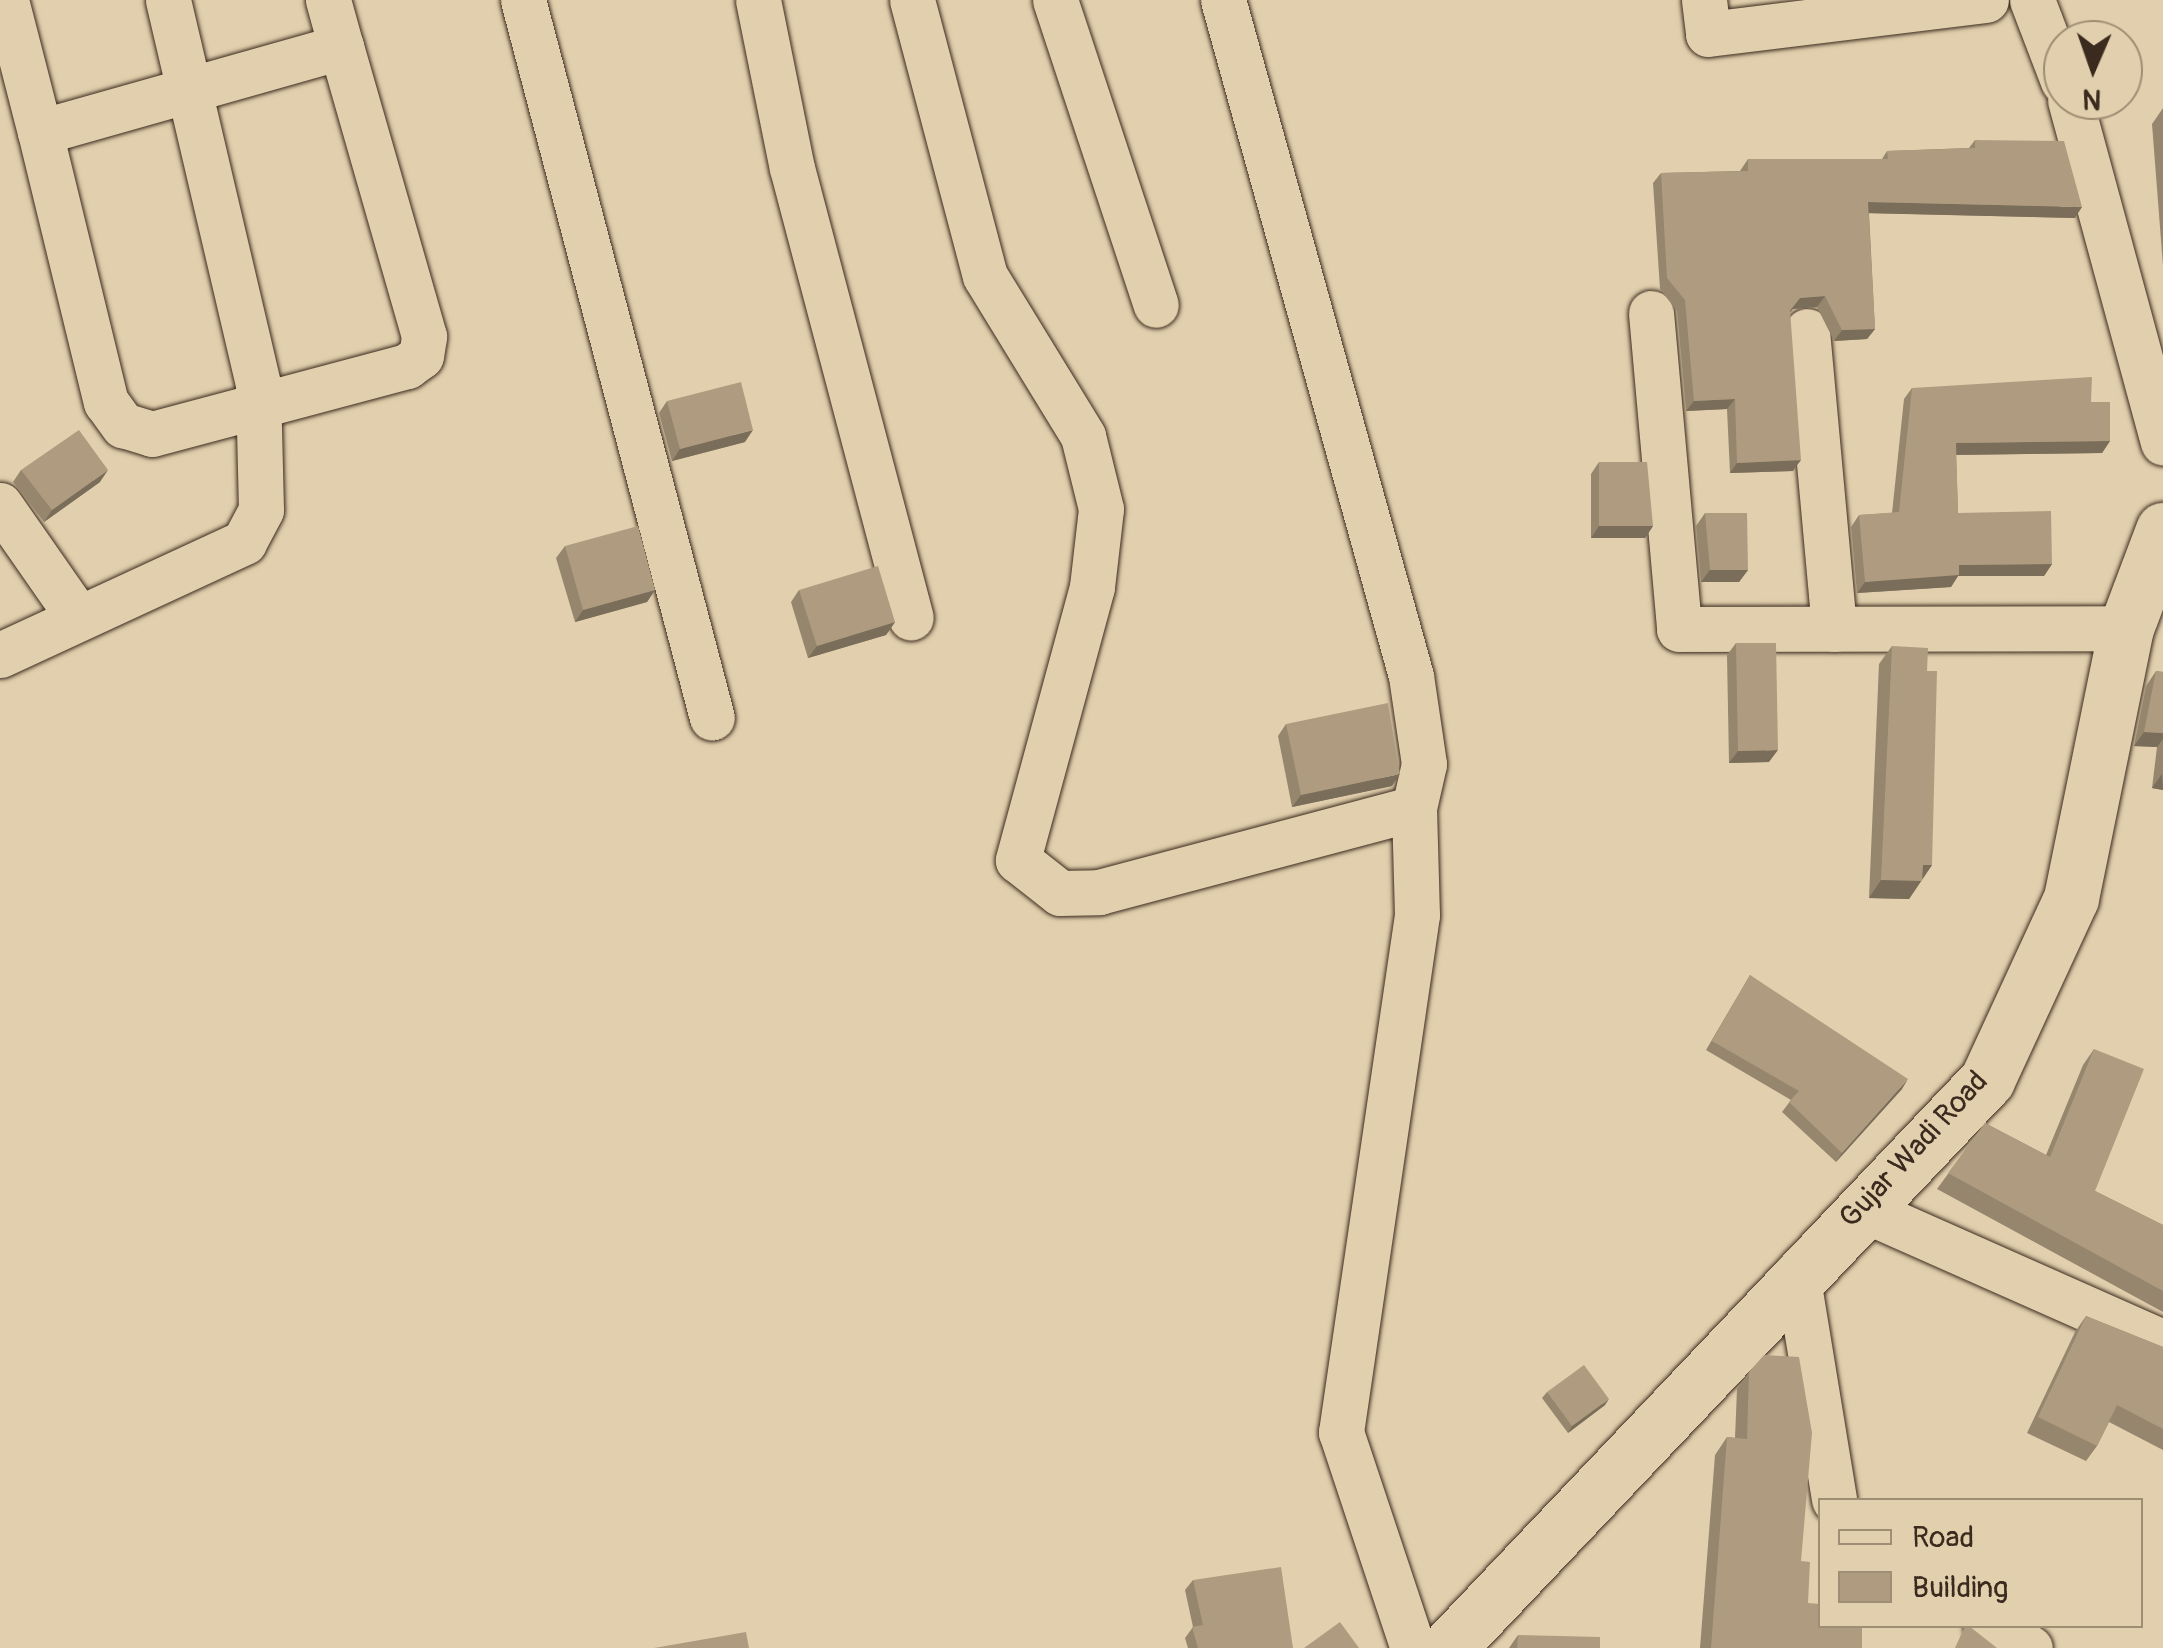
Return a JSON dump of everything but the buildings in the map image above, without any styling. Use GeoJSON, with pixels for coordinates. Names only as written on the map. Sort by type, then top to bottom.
{"type":"FeatureCollection","features":[{"type":"Feature","properties":{"kind":"street"},"geometry":{"type":"LineString","coordinates":[[6,0],[106,402],[122,425],[152,434],[422,356],[424,336],[328,0]]}},
{"type":"Feature","properties":{"kind":"street"},"geometry":{"type":"LineString","coordinates":[[0,656],[244,542],[261,510],[258,404],[192,88],[168,0]]}},
{"type":"Feature","properties":{"kind":"street"},"geometry":{"type":"LineString","coordinates":[[523,0],[712,718]]}},
{"type":"Feature","properties":{"kind":"street"},"geometry":{"type":"LineString","coordinates":[[758,0],[792,168],[912,618]]}},
{"type":"Feature","properties":{"kind":"street"},"geometry":{"type":"LineString","coordinates":[[912,0],[985,276],[1083,436],[1101,509],[1092,587],[1018,860],[1060,893],[1100,892],[1414,808]]}},
{"type":"Feature","properties":{"kind":"street"},"geometry":{"type":"LineString","coordinates":[[1055,0],[1156,305]]}},
{"type":"Feature","properties":{"kind":"street"},"geometry":{"type":"LineString","coordinates":[[1223,0],[1411,676],[1424,764],[1414,808],[1416,915],[1341,1432],[1412,1648]]}},
{"type":"Feature","properties":{"kind":"street"},"geometry":{"type":"LineString","coordinates":[[1704,0],[1708,34],[1986,0]]}},
{"type":"Feature","properties":{"kind":"street"},"geometry":{"type":"LineString","coordinates":[[2032,0],[2043,28]]}},
{"type":"Feature","properties":{"kind":"street"},"geometry":{"type":"LineString","coordinates":[[40,132],[340,47]]}},
{"type":"Feature","properties":{"kind":"street"},"geometry":{"type":"LineString","coordinates":[[2075,120],[2163,443]]}},
{"type":"Feature","properties":{"kind":"street"},"geometry":{"type":"LineString","coordinates":[[1651,313],[1679,629],[2126,628]]}},
{"type":"Feature","properties":{"kind":"street"},"geometry":{"type":"LineString","coordinates":[[1807,330],[1834,628]]}},
{"type":"Feature","properties":{"kind":"street"},"geometry":{"type":"LineString","coordinates":[[0,505],[78,617]]}},
{"type":"Feature","properties":{"kind":"street","name":"Gujar Wadi Road"},"geometry":{"type":"LineString","coordinates":[[1448,1648],[1797,1272],[1987,1080],[2071,898],[2126,628],[2163,530]]}},
{"type":"Feature","properties":{"kind":"street"},"geometry":{"type":"LineString","coordinates":[[1860,1208],[2163,1342]]}},
{"type":"Feature","properties":{"kind":"street"},"geometry":{"type":"LineString","coordinates":[[1797,1272],[1834,1498]]}},
{"type":"Feature","properties":{"kind":"street"},"geometry":{"type":"LineString","coordinates":[[1990,1628],[2030,1648]]}}]}
